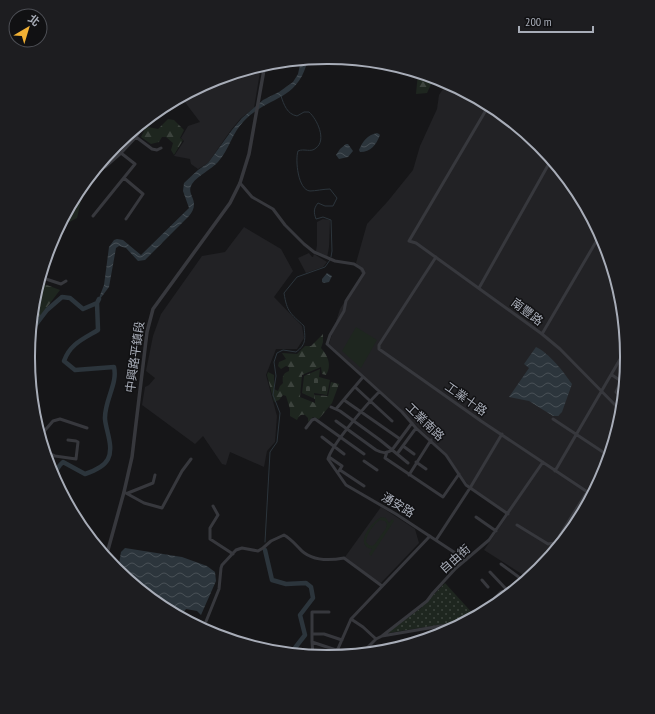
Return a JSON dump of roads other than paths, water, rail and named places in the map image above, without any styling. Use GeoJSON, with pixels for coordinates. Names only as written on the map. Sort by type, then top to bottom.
{"type":"FeatureCollection","features":[{"type":"Feature","properties":{"kind":"street","name":"中興路平鎮段"},"geometry":{"type":"LineString","coordinates":[[108,550],[126,492],[132,457],[147,332],[153,309],[230,203],[240,183],[257,113],[264,71]]}},
{"type":"Feature","properties":{"kind":"street","name":"南豐路"},"geometry":{"type":"LineString","coordinates":[[485,111],[409,242],[416,243],[436,257],[560,348],[615,405]]}},
{"type":"Feature","properties":{"kind":"street"},"geometry":{"type":"LineString","coordinates":[[108,164],[136,137],[152,149],[156,150],[161,148]]}},
{"type":"Feature","properties":{"kind":"street"},"geometry":{"type":"LineString","coordinates":[[93,216],[135,164],[121,153]]}},
{"type":"Feature","properties":{"kind":"street"},"geometry":{"type":"LineString","coordinates":[[479,288],[548,165]]}},
{"type":"Feature","properties":{"kind":"street"},"geometry":{"type":"LineString","coordinates":[[124,178],[143,194],[126,219]]}},
{"type":"Feature","properties":{"kind":"street","name":"工業南路"},"geometry":{"type":"LineString","coordinates":[[240,183],[252,197],[273,209],[285,225],[314,252],[335,261],[354,264],[362,269],[364,273],[346,301],[344,312],[330,335],[327,344],[402,412],[416,428],[446,455],[466,485],[508,514]]}},
{"type":"Feature","properties":{"kind":"street"},"geometry":{"type":"LineString","coordinates":[[542,334],[596,241]]}},
{"type":"Feature","properties":{"kind":"street","name":"工業十路"},"geometry":{"type":"LineString","coordinates":[[436,257],[380,345],[379,349],[587,492]]}},
{"type":"Feature","properties":{"kind":"street"},"geometry":{"type":"LineString","coordinates":[[46,279],[61,284],[66,281]]}},
{"type":"Feature","properties":{"kind":"street"},"geometry":{"type":"LineString","coordinates":[[555,470],[620,360]]}},
{"type":"Feature","properties":{"kind":"street"},"geometry":{"type":"LineString","coordinates":[[612,375],[619,379]]}},
{"type":"Feature","properties":{"kind":"street"},"geometry":{"type":"LineString","coordinates":[[336,409],[363,377]]}},
{"type":"Feature","properties":{"kind":"street"},"geometry":{"type":"LineString","coordinates":[[355,387],[392,421]]}},
{"type":"Feature","properties":{"kind":"street"},"geometry":{"type":"LineString","coordinates":[[364,486],[339,471],[342,466],[328,458],[354,421],[379,392]]}},
{"type":"Feature","properties":{"kind":"street"},"geometry":{"type":"LineString","coordinates":[[344,400],[400,439]]}},
{"type":"Feature","properties":{"kind":"street"},"geometry":{"type":"LineString","coordinates":[[331,407],[354,421],[408,463]]}},
{"type":"Feature","properties":{"kind":"street"},"geometry":{"type":"LineString","coordinates":[[45,431],[53,421],[60,419],[87,428]]}},
{"type":"Feature","properties":{"kind":"street"},"geometry":{"type":"LineString","coordinates":[[306,428],[312,420],[315,419],[364,454]]}},
{"type":"Feature","properties":{"kind":"street"},"geometry":{"type":"LineString","coordinates":[[553,419],[604,452]]}},
{"type":"Feature","properties":{"kind":"street"},"geometry":{"type":"LineString","coordinates":[[336,421],[376,450],[382,452],[392,450],[412,423]]}},
{"type":"Feature","properties":{"kind":"street"},"geometry":{"type":"LineString","coordinates":[[397,454],[416,428]]}},
{"type":"Feature","properties":{"kind":"street"},"geometry":{"type":"LineString","coordinates":[[436,540],[470,488],[502,434]]}},
{"type":"Feature","properties":{"kind":"street"},"geometry":{"type":"LineString","coordinates":[[322,437],[344,454]]}},
{"type":"Feature","properties":{"kind":"street"},"geometry":{"type":"LineString","coordinates":[[52,455],[76,459],[78,442],[68,440]]}},
{"type":"Feature","properties":{"kind":"street"},"geometry":{"type":"LineString","coordinates":[[409,475],[430,440]]}},
{"type":"Feature","properties":{"kind":"street"},"geometry":{"type":"LineString","coordinates":[[403,446],[414,454]]}},
{"type":"Feature","properties":{"kind":"street"},"geometry":{"type":"LineString","coordinates":[[387,452],[384,458],[443,497],[459,474]]}},
{"type":"Feature","properties":{"kind":"street","name":"湧安路"},"geometry":{"type":"LineString","coordinates":[[328,458],[339,471],[346,485],[396,514],[466,560]]}},
{"type":"Feature","properties":{"kind":"street"},"geometry":{"type":"LineString","coordinates":[[126,492],[144,503],[162,508],[182,471],[192,459]]}},
{"type":"Feature","properties":{"kind":"street"},"geometry":{"type":"LineString","coordinates":[[364,461],[377,470]]}},
{"type":"Feature","properties":{"kind":"street"},"geometry":{"type":"LineString","coordinates":[[416,462],[426,469]]}},
{"type":"Feature","properties":{"kind":"street","name":"自由街"},"geometry":{"type":"LineString","coordinates":[[368,647],[376,639],[427,601],[449,576],[483,546],[508,514],[543,462]]}},
{"type":"Feature","properties":{"kind":"street"},"geometry":{"type":"LineString","coordinates":[[126,492],[153,483],[155,475]]}},
{"type":"Feature","properties":{"kind":"street"},"geometry":{"type":"LineString","coordinates":[[560,535],[586,494]]}},
{"type":"Feature","properties":{"kind":"street"},"geometry":{"type":"LineString","coordinates":[[212,506],[218,515],[210,528],[210,539],[233,554]]}},
{"type":"Feature","properties":{"kind":"street"},"geometry":{"type":"LineString","coordinates":[[476,517],[496,530]]}},
{"type":"Feature","properties":{"kind":"street"},"geometry":{"type":"LineString","coordinates":[[517,525],[548,544],[553,543]]}},
{"type":"Feature","properties":{"kind":"street"},"geometry":{"type":"LineString","coordinates":[[205,622],[219,589],[221,568],[236,550],[242,548],[258,551],[264,548],[271,541],[284,535],[306,555],[326,560],[344,558],[382,586]]}},
{"type":"Feature","properties":{"kind":"street"},"geometry":{"type":"LineString","coordinates":[[338,649],[351,619],[430,536]]}},
{"type":"Feature","properties":{"kind":"street"},"geometry":{"type":"LineString","coordinates":[[500,564],[519,578]]}},
{"type":"Feature","properties":{"kind":"street"},"geometry":{"type":"LineString","coordinates":[[490,572],[506,589]]}},
{"type":"Feature","properties":{"kind":"street"},"geometry":{"type":"LineString","coordinates":[[482,580],[488,587]]}},
{"type":"Feature","properties":{"kind":"street"},"geometry":{"type":"LineString","coordinates":[[312,649],[312,612],[329,612]]}},
{"type":"Feature","properties":{"kind":"street"},"geometry":{"type":"LineString","coordinates":[[351,619],[363,627],[376,639]]}},
{"type":"Feature","properties":{"kind":"street"},"geometry":{"type":"LineString","coordinates":[[382,636],[442,626]]}},
{"type":"Feature","properties":{"kind":"street"},"geometry":{"type":"LineString","coordinates":[[313,634],[324,634],[342,640]]}},
{"type":"Feature","properties":{"kind":"street"},"geometry":{"type":"LineString","coordinates":[[312,642],[333,650]]}},
{"type":"Feature","properties":{"kind":"water"},"geometry":{"type":"Polygon","coordinates":[[[306,65],[297,83],[290,91],[263,106],[244,121],[236,131],[218,162],[192,184],[190,192],[194,204],[191,213],[145,260],[138,261],[126,248],[119,246],[116,248],[109,287],[97,303],[104,285],[109,247],[114,240],[123,240],[141,255],[189,208],[183,191],[184,183],[208,163],[242,118],[263,100],[279,92],[293,82],[298,74],[300,66],[306,65]]]}},
{"type":"Feature","properties":{"kind":"water"},"geometry":{"type":"Polygon","coordinates":[[[377,133],[380,135],[373,147],[367,151],[360,152],[359,150],[366,139],[377,133]]]}},
{"type":"Feature","properties":{"kind":"water"},"geometry":{"type":"Polygon","coordinates":[[[346,144],[348,144],[353,151],[348,157],[339,159],[336,155],[346,144]]]}},
{"type":"Feature","properties":{"kind":"water"},"geometry":{"type":"Polygon","coordinates":[[[327,273],[332,276],[329,282],[324,283],[322,282],[322,279],[327,273]]]}},
{"type":"Feature","properties":{"kind":"water"},"geometry":{"type":"Polygon","coordinates":[[[536,347],[551,358],[572,384],[562,412],[558,416],[553,416],[529,401],[509,397],[529,368],[524,364],[536,347]]]}},
{"type":"Feature","properties":{"kind":"water"},"geometry":{"type":"Polygon","coordinates":[[[125,548],[182,557],[207,566],[215,572],[216,581],[201,615],[197,611],[186,609],[184,612],[149,589],[119,562],[121,552],[125,548]]]}},
{"type":"Feature","properties":{"kind":"waterway"},"geometry":{"type":"LineString","coordinates":[[281,96],[288,111],[297,116],[304,112],[309,112],[315,119],[320,130],[321,140],[316,148],[312,150],[298,151],[297,167],[300,180],[306,189],[310,191],[330,189],[337,198],[333,206],[325,206],[318,203],[314,211],[316,219],[323,217],[331,220],[331,257]]}},
{"type":"Feature","properties":{"kind":"waterway"},"geometry":{"type":"LineString","coordinates":[[265,542],[270,452],[277,442],[280,413],[273,395],[276,376],[274,362],[277,353],[283,350],[296,352],[300,349],[304,343],[305,337],[304,326],[290,312],[286,304],[284,293],[297,277],[325,267],[330,260]]}},
{"type":"Feature","properties":{"kind":"waterway"},"geometry":{"type":"LineString","coordinates":[[38,322],[47,310],[62,297],[70,298],[83,309],[97,303]]}},
{"type":"Feature","properties":{"kind":"waterway"},"geometry":{"type":"LineString","coordinates":[[57,469],[63,462],[85,474],[104,464],[110,454],[105,412],[113,386],[115,373],[114,367],[75,370],[64,361],[73,346],[98,330],[97,303],[99,299]]}},
{"type":"Feature","properties":{"kind":"waterway"},"geometry":{"type":"LineString","coordinates":[[265,550],[272,580],[286,584],[306,583],[311,587],[313,598],[300,615],[305,635],[295,648]]}}]}
